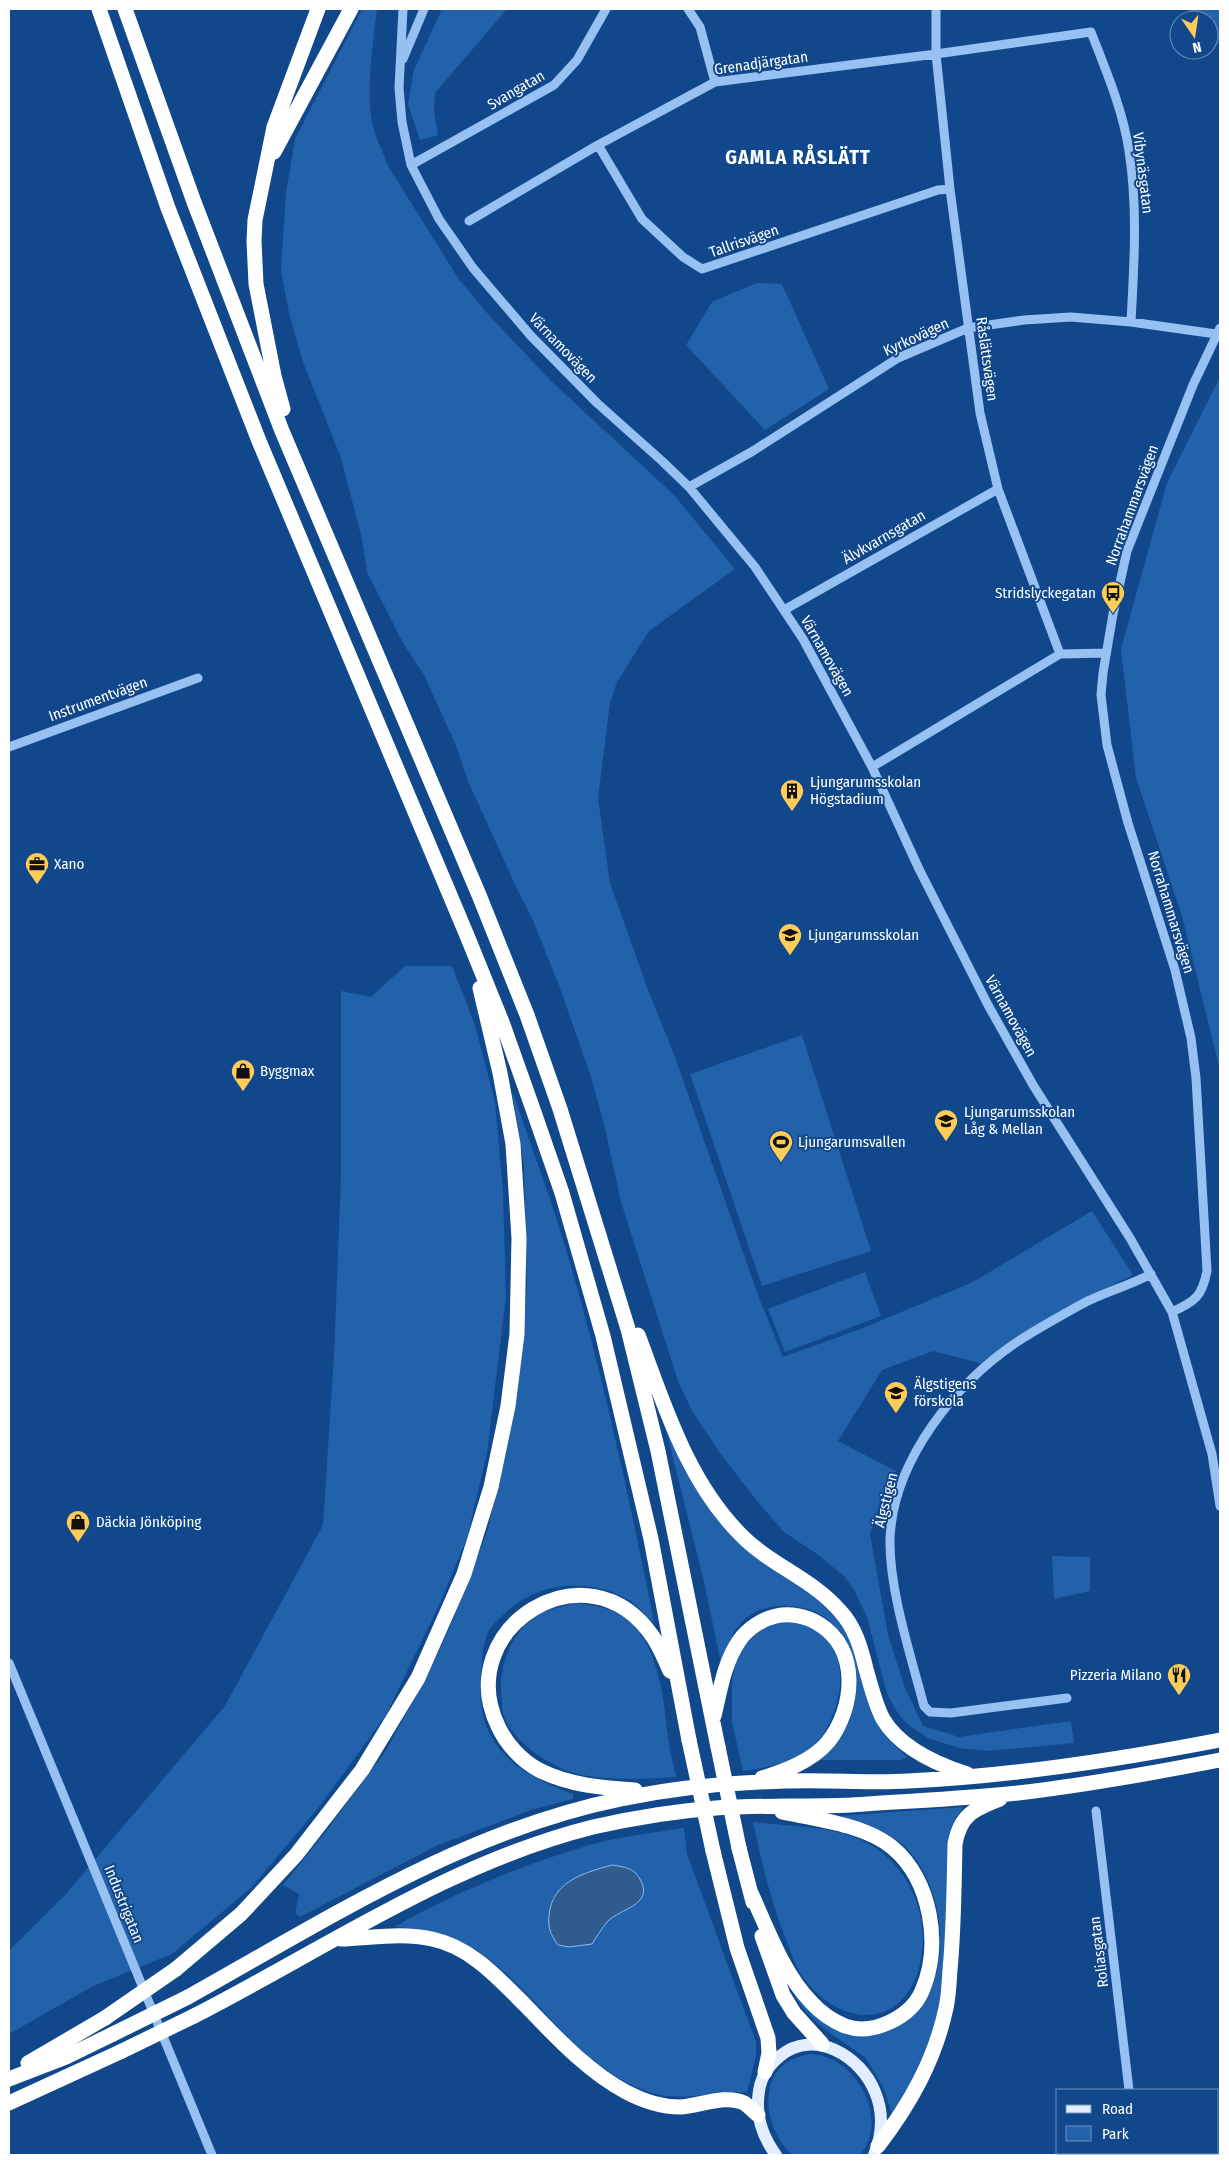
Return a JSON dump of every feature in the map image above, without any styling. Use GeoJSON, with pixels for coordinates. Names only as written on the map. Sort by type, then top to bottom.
{"type":"FeatureCollection","features":[{"type":"Feature","properties":{"kind":"highway"},"geometry":{"type":"LineString","coordinates":[[99,9],[168,208],[259,441],[502,1022],[562,1194],[603,1336],[651,1539],[689,1740],[713,1851],[737,1948],[768,2038],[769,2053],[765,2072]]}},
{"type":"Feature","properties":{"kind":"highway"},"geometry":{"type":"LineString","coordinates":[[125,9],[194,202],[301,475],[479,895],[523,1006],[560,1109],[596,1220],[628,1329],[658,1451],[739,1848],[750,1893],[768,1956],[783,1995],[794,2013],[822,2044]]}},
{"type":"Feature","properties":{"kind":"highway"},"geometry":{"type":"LineString","coordinates":[[301,475],[274,376],[256,284],[254,241],[255,220],[274,127],[318,9]]}},
{"type":"Feature","properties":{"kind":"highway"},"geometry":{"type":"LineString","coordinates":[[265,169],[350,9]]}},
{"type":"Feature","properties":{"kind":"highway"},"geometry":{"type":"LineString","coordinates":[[9,2073],[105,2018],[176,1969],[241,1914],[296,1855],[362,1770],[418,1678],[464,1574],[491,1487],[508,1406],[517,1334],[519,1238],[513,1144],[500,1073],[468,938]]}},
{"type":"Feature","properties":{"kind":"highway"},"geometry":{"type":"LineString","coordinates":[[596,1220],[674,1429],[693,1468],[716,1508],[742,1536],[772,1561],[827,1597],[841,1612],[853,1629],[860,1647],[874,1699],[884,1720],[901,1740],[922,1755],[949,1768],[973,1776]]}},
{"type":"Feature","properties":{"kind":"highway"},"geometry":{"type":"LineString","coordinates":[[656,1792],[585,1785],[538,1770],[519,1755],[503,1736],[493,1715],[489,1693],[490,1673],[496,1652],[505,1634],[520,1616],[541,1604],[562,1596],[581,1594],[600,1598],[620,1606],[637,1619],[653,1636],[681,1696]]}},
{"type":"Feature","properties":{"kind":"highway"},"geometry":{"type":"LineString","coordinates":[[713,1720],[731,1655],[740,1639],[753,1626],[768,1618],[782,1614],[798,1616],[812,1620],[827,1629],[838,1642],[846,1657],[849,1672],[846,1708],[840,1724],[827,1742],[812,1756],[774,1774],[747,1782]]}},
{"type":"Feature","properties":{"kind":"highway"},"geometry":{"type":"LineString","coordinates":[[9,2078],[66,2056],[188,1997],[406,1876],[467,1847],[570,1812],[618,1799],[656,1792],[747,1782],[873,1782],[973,1776],[1141,1756],[1220,1740]]}},
{"type":"Feature","properties":{"kind":"highway"},"geometry":{"type":"LineString","coordinates":[[9,2103],[194,2016],[429,1888],[476,1866],[524,1848],[594,1827],[645,1817],[714,1808],[849,1805],[1016,1793],[1078,1785],[1220,1760]]}},
{"type":"Feature","properties":{"kind":"highway"},"geometry":{"type":"LineString","coordinates":[[876,2150],[898,2120],[914,2093],[933,2054],[947,2006],[952,1946],[957,1832],[962,1822],[970,1814],[989,1803],[1016,1793]]}},
{"type":"Feature","properties":{"kind":"highway"},"geometry":{"type":"LineString","coordinates":[[750,1893],[777,1950],[799,1988],[812,2003],[829,2017],[846,2026],[861,2028],[878,2026],[896,2019],[912,2007],[921,1993],[928,1974],[931,1953],[930,1918],[924,1890],[912,1869],[893,1847],[870,1835],[844,1825],[756,1807]]}},
{"type":"Feature","properties":{"kind":"highway"},"geometry":{"type":"LineString","coordinates":[[337,1939],[413,1936],[434,1939],[458,1949],[477,1960],[502,1982],[586,2065],[621,2089],[661,2105],[681,2107],[728,2100],[738,2101],[745,2104],[758,2116]]}},
{"type":"Feature","properties":{"kind":"main road"},"geometry":{"type":"LineString","coordinates":[[776,2155],[762,2131],[758,2116],[760,2086],[765,2072],[773,2061],[784,2053],[809,2044],[822,2044],[839,2051],[854,2062],[871,2084],[880,2109],[881,2128],[876,2150]]}},
{"type":"Feature","properties":{"kind":"street","name":"Värnamovägen"},"geometry":{"type":"LineString","coordinates":[[403,9],[399,69],[402,122],[411,164],[439,219],[473,268],[531,336],[583,389],[689,487],[755,567],[784,610],[819,667],[872,767],[919,869],[988,1005],[1033,1085],[1151,1274],[1172,1312]]}},
{"type":"Feature","properties":{"kind":"street","name":"Värnamovägen"},"geometry":{"type":"LineString","coordinates":[[399,69],[424,9]]}},
{"type":"Feature","properties":{"kind":"street","name":"Svangatan"},"geometry":{"type":"LineString","coordinates":[[411,164],[554,85],[577,60],[606,9]]}},
{"type":"Feature","properties":{"kind":"street"},"geometry":{"type":"LineString","coordinates":[[688,9],[700,27],[715,82]]}},
{"type":"Feature","properties":{"kind":"street","name":"Råslättsvägen"},"geometry":{"type":"LineString","coordinates":[[936,9],[936,54],[950,189],[980,413],[998,488],[1060,654]]}},
{"type":"Feature","properties":{"kind":"street","name":"Grenadjärgatan"},"geometry":{"type":"LineString","coordinates":[[469,221],[598,145],[715,82],[1091,32]]}},
{"type":"Feature","properties":{"kind":"street","name":"Vibynäsgatan"},"geometry":{"type":"LineString","coordinates":[[1091,32],[1114,90],[1129,150],[1136,212],[1132,322]]}},
{"type":"Feature","properties":{"kind":"street","name":"Tallrisvägen"},"geometry":{"type":"LineString","coordinates":[[598,145],[642,219],[683,257],[702,270],[919,196],[938,190],[950,189]]}},
{"type":"Feature","properties":{"kind":"street","name":"Kyrkovägen"},"geometry":{"type":"LineString","coordinates":[[689,487],[753,451],[898,358],[968,328],[1024,320],[1071,317],[1218,331]]}},
{"type":"Feature","properties":{"kind":"street","name":"Norrahammarsvägen"},"geometry":{"type":"LineString","coordinates":[[1172,1312],[1190,1302],[1203,1290],[1207,1271],[1196,1078],[1191,1038],[1175,970],[1128,823],[1107,745],[1101,695],[1112,614],[1127,552],[1186,402],[1218,331]]}},
{"type":"Feature","properties":{"kind":"street","name":"Älvkvarnsgatan"},"geometry":{"type":"LineString","coordinates":[[784,610],[998,488]]}},
{"type":"Feature","properties":{"kind":"street"},"geometry":{"type":"LineString","coordinates":[[872,767],[1060,654],[1106,653]]}},
{"type":"Feature","properties":{"kind":"street","name":"Instrumentvägen"},"geometry":{"type":"LineString","coordinates":[[9,747],[198,678]]}},
{"type":"Feature","properties":{"kind":"street","name":"Älgstigen"},"geometry":{"type":"LineString","coordinates":[[1067,1698],[951,1713],[930,1712],[924,1706],[892,1570],[890,1538],[896,1501],[905,1474],[925,1435],[950,1402],[979,1373],[1021,1339],[1083,1303],[1151,1274]]}},
{"type":"Feature","properties":{"kind":"street"},"geometry":{"type":"LineString","coordinates":[[1172,1312],[1212,1454],[1220,1506]]}},
{"type":"Feature","properties":{"kind":"street","name":"Industrigatan"},"geometry":{"type":"LineString","coordinates":[[9,1663],[212,2155]]}},
{"type":"Feature","properties":{"kind":"street","name":"Roliasgatan"},"geometry":{"type":"LineString","coordinates":[[1096,1811],[1129,2089]]}},
{"type":"Feature","properties":{"kind":"green space"},"geometry":{"type":"Polygon","coordinates":[[[362,9],[377,9],[370,81],[370,109],[375,133],[388,166],[458,278],[488,314],[549,379],[674,495],[735,569],[649,631],[617,682],[610,703],[598,798],[610,883],[648,990],[675,1057],[758,1295],[783,1357],[863,1328],[973,1282],[1092,1211],[1133,1275],[1081,1300],[987,1365],[933,1351],[882,1370],[838,1441],[896,1471],[881,1500],[870,1534],[888,1635],[905,1688],[923,1726],[959,1737],[1071,1721],[1074,1743],[988,1751],[959,1748],[928,1738],[910,1726],[899,1715],[887,1694],[867,1617],[854,1590],[845,1577],[817,1554],[784,1532],[757,1501],[720,1453],[692,1411],[678,1381],[621,1202],[604,1124],[591,1077],[560,988],[532,918],[468,781],[455,743],[424,675],[403,643],[367,572],[362,539],[341,458],[303,362],[289,313],[281,271],[286,193],[295,139],[362,9]]]}},
{"type":"Feature","properties":{"kind":"green space"},"geometry":{"type":"Polygon","coordinates":[[[442,9],[507,9],[435,93],[434,111],[438,135],[420,140],[408,104],[414,70],[442,9]]]}},
{"type":"Feature","properties":{"kind":"green space"},"geometry":{"type":"Polygon","coordinates":[[[1220,9],[1220,46],[1219,10],[1187,10],[1220,9]]]}},
{"type":"Feature","properties":{"kind":"green space"},"geometry":{"type":"Polygon","coordinates":[[[757,283],[782,284],[829,389],[765,430],[686,345],[712,302],[757,283]]]}},
{"type":"Feature","properties":{"kind":"green space"},"geometry":{"type":"Polygon","coordinates":[[[1220,377],[1220,1070],[1182,916],[1136,778],[1121,649],[1167,483],[1220,377]]]}},
{"type":"Feature","properties":{"kind":"green space"},"geometry":{"type":"Polygon","coordinates":[[[405,966],[452,966],[475,1025],[495,1102],[503,1192],[506,1296],[487,1453],[467,1538],[440,1603],[386,1715],[319,1807],[252,1887],[172,1954],[93,1986],[9,2034],[9,1951],[66,1894],[225,1706],[323,1525],[334,1356],[341,1177],[341,991],[371,997],[405,966]]]}},
{"type":"Feature","properties":{"kind":"green space","name":"Ljungarumsvallen"},"geometry":{"type":"Polygon","coordinates":[[[802,1035],[871,1251],[762,1286],[690,1074],[802,1035]]]}},
{"type":"Feature","properties":{"kind":"green space"},"geometry":{"type":"Polygon","coordinates":[[[512,1090],[561,1233],[588,1329],[623,1475],[654,1622],[638,1607],[623,1597],[593,1587],[567,1586],[542,1590],[520,1601],[510,1609],[490,1628],[485,1643],[482,1660],[481,1692],[485,1722],[498,1747],[516,1765],[538,1779],[573,1794],[573,1799],[531,1810],[436,1846],[300,1917],[295,1913],[299,1894],[283,1885],[385,1752],[427,1676],[450,1627],[487,1532],[512,1424],[527,1284],[524,1165],[512,1090]]]}},
{"type":"Feature","properties":{"kind":"green space"},"geometry":{"type":"Polygon","coordinates":[[[865,1272],[881,1316],[785,1352],[768,1309],[865,1272]]]}},
{"type":"Feature","properties":{"kind":"green space"},"geometry":{"type":"Polygon","coordinates":[[[665,1426],[697,1487],[842,1621],[855,1649],[879,1722],[888,1739],[907,1757],[900,1760],[820,1760],[842,1734],[849,1722],[857,1687],[856,1668],[851,1651],[842,1635],[831,1622],[816,1612],[799,1607],[779,1606],[768,1607],[754,1612],[735,1631],[721,1663],[704,1582],[665,1426]]]}},
{"type":"Feature","properties":{"kind":"green space"},"geometry":{"type":"Polygon","coordinates":[[[1052,1556],[1090,1557],[1090,1591],[1054,1599],[1052,1556]]]}},
{"type":"Feature","properties":{"kind":"green space"},"geometry":{"type":"Polygon","coordinates":[[[578,1603],[604,1608],[619,1614],[633,1625],[644,1639],[658,1672],[665,1708],[670,1751],[676,1777],[619,1779],[575,1773],[555,1765],[537,1754],[521,1741],[508,1725],[502,1711],[501,1677],[507,1653],[513,1642],[519,1632],[538,1615],[552,1609],[578,1603]]]}},
{"type":"Feature","properties":{"kind":"green space"},"geometry":{"type":"Polygon","coordinates":[[[789,1618],[817,1630],[831,1644],[838,1659],[840,1676],[839,1694],[834,1712],[817,1743],[805,1753],[783,1763],[743,1771],[732,1722],[732,1685],[735,1660],[745,1645],[763,1628],[789,1618]]]}},
{"type":"Feature","properties":{"kind":"green space"},"geometry":{"type":"Polygon","coordinates":[[[964,1807],[950,1830],[948,1839],[945,1966],[938,2015],[923,2059],[909,2087],[892,2114],[884,2089],[866,2058],[823,2028],[807,2013],[795,1997],[797,1995],[855,2032],[866,2036],[881,2034],[890,2030],[906,2021],[918,2010],[929,1992],[937,1972],[940,1950],[940,1927],[936,1904],[929,1883],[919,1864],[906,1848],[891,1836],[856,1821],[838,1816],[964,1807]]]}},
{"type":"Feature","properties":{"kind":"green space"},"geometry":{"type":"Polygon","coordinates":[[[753,1822],[815,1828],[861,1840],[888,1858],[900,1871],[910,1886],[917,1903],[923,1938],[917,1974],[907,1993],[894,2006],[879,2013],[863,2015],[846,2011],[830,2003],[815,1991],[802,1976],[776,1913],[763,1868],[753,1822]]]}},
{"type":"Feature","properties":{"kind":"green space"},"geometry":{"type":"Polygon","coordinates":[[[684,1828],[687,1854],[756,2042],[756,2056],[747,2092],[667,2096],[630,2084],[606,2070],[585,2053],[507,1974],[476,1950],[442,1935],[418,1929],[394,1927],[465,1891],[539,1861],[601,1842],[684,1828]],[[587,1872],[565,1884],[552,1899],[569,1947],[592,1944],[609,1920],[636,1904],[587,1872]]]}},
{"type":"Feature","properties":{"kind":"green space"},"geometry":{"type":"Polygon","coordinates":[[[808,2054],[825,2057],[840,2064],[853,2076],[863,2091],[870,2107],[872,2124],[869,2140],[860,2155],[793,2155],[778,2136],[769,2112],[770,2086],[775,2075],[783,2065],[808,2054]]]}},
{"type":"Feature","properties":{"kind":"shaded area"},"geometry":{"type":"Polygon","coordinates":[[[612,1865],[629,1869],[636,1873],[644,1889],[643,1896],[634,1906],[608,1921],[592,1944],[569,1947],[558,1945],[549,1924],[553,1899],[566,1884],[574,1879],[583,1874],[612,1865]]]}},
{"type":"Feature","properties":{"kind":"place","name":"Stridslyckegatan"},"geometry":{"type":"Point","coordinates":[1113,614]}},
{"type":"Feature","properties":{"kind":"place","name":"Ljungarumsskolan Högstadium"},"geometry":{"type":"Point","coordinates":[792,812]}},
{"type":"Feature","properties":{"kind":"place","name":"Xano"},"geometry":{"type":"Point","coordinates":[37,885]}},
{"type":"Feature","properties":{"kind":"place","name":"Ljungarumsskolan"},"geometry":{"type":"Point","coordinates":[790,956]}},
{"type":"Feature","properties":{"kind":"place","name":"Byggmax"},"geometry":{"type":"Point","coordinates":[243,1092]}},
{"type":"Feature","properties":{"kind":"place","name":"Ljungarumsskolan Låg & Mellan"},"geometry":{"type":"Point","coordinates":[946,1142]}},
{"type":"Feature","properties":{"kind":"place","name":"Ljungarumsvallen"},"geometry":{"type":"Point","coordinates":[781,1163]}},
{"type":"Feature","properties":{"kind":"place","name":"Älgstigens förskola"},"geometry":{"type":"Point","coordinates":[896,1414]}},
{"type":"Feature","properties":{"kind":"place","name":"Däckia Jönköping"},"geometry":{"type":"Point","coordinates":[78,1543]}},
{"type":"Feature","properties":{"kind":"place","name":"Pizzeria Milano"},"geometry":{"type":"Point","coordinates":[1179,1696]}},
{"type":"Feature","properties":{"kind":"district","name":"GAMLA RÅSLÄTT"},"geometry":{"type":"Point","coordinates":[798,157]}}]}
